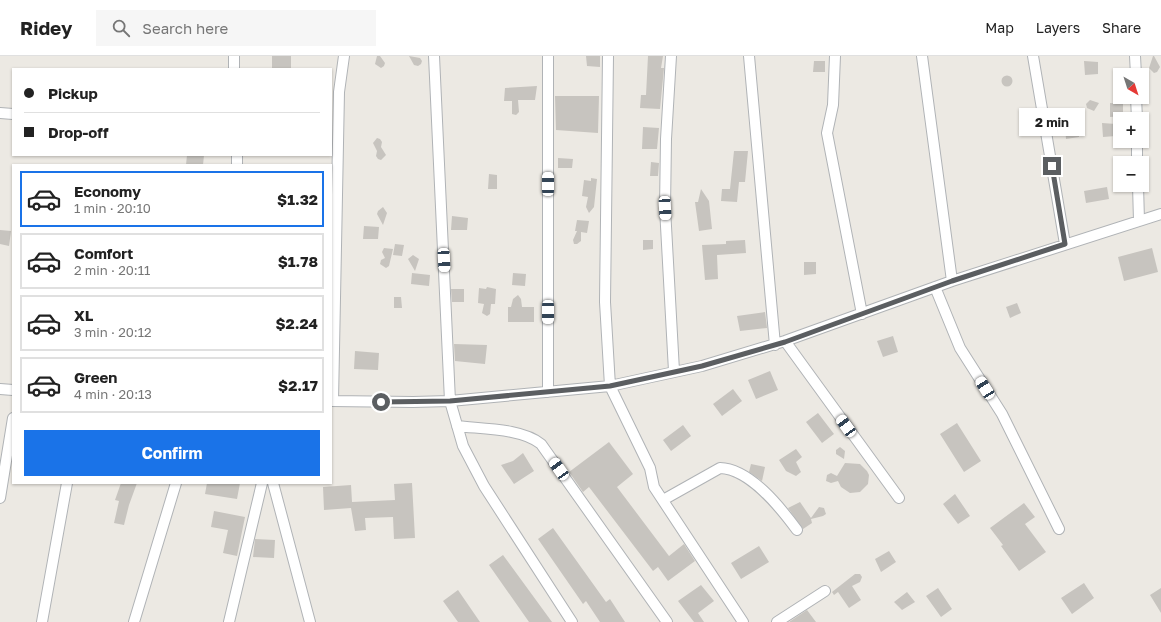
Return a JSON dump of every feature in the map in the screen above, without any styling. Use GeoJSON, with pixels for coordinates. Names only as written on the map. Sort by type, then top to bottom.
{"type":"FeatureCollection","features":[{"type":"Feature","properties":{"kind":"street"},"geometry":{"type":"LineString","coordinates":[[234,56],[234,68]]}},
{"type":"Feature","properties":{"kind":"street"},"geometry":{"type":"LineString","coordinates":[[344,56],[339,92],[332,401],[450,401],[610,386],[716,362],[780,343],[952,281],[1161,214]]}},
{"type":"Feature","properties":{"kind":"street"},"geometry":{"type":"LineString","coordinates":[[434,56],[450,401],[463,446],[484,486],[572,622]]}},
{"type":"Feature","properties":{"kind":"street"},"geometry":{"type":"LineString","coordinates":[[548,56],[548,392]]}},
{"type":"Feature","properties":{"kind":"street"},"geometry":{"type":"LineString","coordinates":[[608,56],[605,294],[610,386],[650,468],[654,487],[743,622]]}},
{"type":"Feature","properties":{"kind":"street"},"geometry":{"type":"LineString","coordinates":[[671,56],[666,139],[665,208],[674,371]]}},
{"type":"Feature","properties":{"kind":"street"},"geometry":{"type":"LineString","coordinates":[[749,56],[780,343],[899,498]]}},
{"type":"Feature","properties":{"kind":"street"},"geometry":{"type":"LineString","coordinates":[[835,56],[833,105],[827,133],[862,314]]}},
{"type":"Feature","properties":{"kind":"street"},"geometry":{"type":"LineString","coordinates":[[922,56],[952,281]]}},
{"type":"Feature","properties":{"kind":"street"},"geometry":{"type":"LineString","coordinates":[[1033,56],[1065,244]]}},
{"type":"Feature","properties":{"kind":"street"},"geometry":{"type":"LineString","coordinates":[[1135,56],[1136,68]]}},
{"type":"Feature","properties":{"kind":"street"},"geometry":{"type":"LineString","coordinates":[[0,113],[12,114]]}},
{"type":"Feature","properties":{"kind":"street"},"geometry":{"type":"LineString","coordinates":[[1138,192],[1139,221]]}},
{"type":"Feature","properties":{"kind":"street"},"geometry":{"type":"LineString","coordinates":[[935,288],[960,348],[1002,414],[1059,529]]}},
{"type":"Feature","properties":{"kind":"street"},"geometry":{"type":"LineString","coordinates":[[0,389],[12,390]]}},
{"type":"Feature","properties":{"kind":"street"},"geometry":{"type":"LineString","coordinates":[[0,498],[12,424]]}},
{"type":"Feature","properties":{"kind":"street"},"geometry":{"type":"LineString","coordinates":[[457,426],[523,434],[534,438],[541,444],[667,622]]}},
{"type":"Feature","properties":{"kind":"street"},"geometry":{"type":"LineString","coordinates":[[663,500],[720,468],[729,468],[757,485],[773,499],[796,530]]}},
{"type":"Feature","properties":{"kind":"street"},"geometry":{"type":"LineString","coordinates":[[42,622],[67,484]]}},
{"type":"Feature","properties":{"kind":"street"},"geometry":{"type":"LineString","coordinates":[[134,622],[176,484]]}},
{"type":"Feature","properties":{"kind":"street"},"geometry":{"type":"LineString","coordinates":[[228,622],[262,484]]}},
{"type":"Feature","properties":{"kind":"street"},"geometry":{"type":"LineString","coordinates":[[273,484],[310,622]]}},
{"type":"Feature","properties":{"kind":"street"},"geometry":{"type":"LineString","coordinates":[[777,622],[826,591]]}},
{"type":"Feature","properties":{"kind":"building"},"geometry":{"type":"Polygon","coordinates":[[[272,56],[291,56],[291,68],[272,68],[272,56]]]}},
{"type":"Feature","properties":{"kind":"building"},"geometry":{"type":"Polygon","coordinates":[[[377,56],[380,56],[385,63],[381,68],[375,64],[377,56]]]}},
{"type":"Feature","properties":{"kind":"building"},"geometry":{"type":"Polygon","coordinates":[[[409,56],[420,58],[422,61],[421,64],[418,66],[414,65],[409,56]]]}},
{"type":"Feature","properties":{"kind":"building"},"geometry":{"type":"Polygon","coordinates":[[[586,56],[600,56],[600,67],[587,66],[586,56]]]}},
{"type":"Feature","properties":{"kind":"building"},"geometry":{"type":"Polygon","coordinates":[[[648,56],[663,56],[661,68],[664,68],[660,109],[640,108],[641,95],[646,95],[648,56]]]}},
{"type":"Feature","properties":{"kind":"building"},"geometry":{"type":"Polygon","coordinates":[[[1154,56],[1160,67],[1157,72],[1154,73],[1149,68],[1154,56]]]}},
{"type":"Feature","properties":{"kind":"building"},"geometry":{"type":"Polygon","coordinates":[[[814,61],[825,61],[825,72],[813,72],[814,61]]]}},
{"type":"Feature","properties":{"kind":"building"},"geometry":{"type":"Polygon","coordinates":[[[1084,61],[1098,62],[1098,74],[1085,75],[1084,61]]]}},
{"type":"Feature","properties":{"kind":"building"},"geometry":{"type":"Polygon","coordinates":[[[1007,75],[1011,77],[1013,81],[1011,85],[1007,87],[1003,85],[1001,81],[1003,77],[1007,75]]]}},
{"type":"Feature","properties":{"kind":"building"},"geometry":{"type":"Polygon","coordinates":[[[537,86],[535,100],[518,100],[519,112],[516,115],[512,114],[512,101],[504,101],[505,88],[537,86]]]}},
{"type":"Feature","properties":{"kind":"building"},"geometry":{"type":"Polygon","coordinates":[[[555,96],[599,96],[598,133],[556,130],[555,96]]]}},
{"type":"Feature","properties":{"kind":"building"},"geometry":{"type":"Polygon","coordinates":[[[1090,100],[1099,103],[1094,111],[1087,108],[1086,104],[1090,100]]]}},
{"type":"Feature","properties":{"kind":"building"},"geometry":{"type":"Polygon","coordinates":[[[1110,103],[1123,104],[1123,112],[1113,112],[1113,117],[1110,117],[1110,103]]]}},
{"type":"Feature","properties":{"kind":"building"},"geometry":{"type":"Polygon","coordinates":[[[1102,123],[1113,124],[1113,136],[1103,137],[1102,123]]]}},
{"type":"Feature","properties":{"kind":"building"},"geometry":{"type":"Polygon","coordinates":[[[1065,125],[1079,125],[1079,137],[1066,139],[1065,125]]]}},
{"type":"Feature","properties":{"kind":"building"},"geometry":{"type":"Polygon","coordinates":[[[643,127],[659,128],[657,149],[642,149],[643,127]]]}},
{"type":"Feature","properties":{"kind":"building"},"geometry":{"type":"Polygon","coordinates":[[[377,138],[382,142],[381,147],[386,155],[381,160],[376,156],[377,151],[373,143],[377,138]]]}},
{"type":"Feature","properties":{"kind":"building"},"geometry":{"type":"Polygon","coordinates":[[[734,151],[748,151],[745,182],[739,182],[737,202],[721,201],[722,189],[730,189],[734,151]]]}},
{"type":"Feature","properties":{"kind":"building"},"geometry":{"type":"Polygon","coordinates":[[[187,156],[204,156],[203,164],[186,164],[187,156]]]}},
{"type":"Feature","properties":{"kind":"building"},"geometry":{"type":"Polygon","coordinates":[[[558,158],[573,159],[572,168],[558,168],[558,158]]]}},
{"type":"Feature","properties":{"kind":"building"},"geometry":{"type":"Polygon","coordinates":[[[651,162],[659,163],[658,176],[650,176],[651,162]]]}},
{"type":"Feature","properties":{"kind":"building"},"geometry":{"type":"Polygon","coordinates":[[[489,174],[497,175],[497,189],[488,189],[489,174]]]}},
{"type":"Feature","properties":{"kind":"building"},"geometry":{"type":"Polygon","coordinates":[[[591,178],[597,179],[594,207],[589,213],[586,207],[588,197],[582,196],[584,180],[591,181],[591,178]]]}},
{"type":"Feature","properties":{"kind":"building"},"geometry":{"type":"Polygon","coordinates":[[[1107,187],[1109,199],[1086,203],[1084,191],[1107,187]]]}},
{"type":"Feature","properties":{"kind":"building"},"geometry":{"type":"Polygon","coordinates":[[[701,189],[709,201],[712,229],[699,231],[695,202],[698,202],[701,189]]]}},
{"type":"Feature","properties":{"kind":"building"},"geometry":{"type":"Polygon","coordinates":[[[383,207],[387,213],[383,225],[377,214],[383,207]]]}},
{"type":"Feature","properties":{"kind":"building"},"geometry":{"type":"Polygon","coordinates":[[[452,216],[468,218],[467,230],[451,230],[452,216]]]}},
{"type":"Feature","properties":{"kind":"building"},"geometry":{"type":"Polygon","coordinates":[[[577,220],[589,221],[587,233],[581,232],[581,241],[574,244],[573,240],[577,231],[575,231],[577,220]]]}},
{"type":"Feature","properties":{"kind":"building"},"geometry":{"type":"Polygon","coordinates":[[[364,226],[379,227],[378,239],[363,239],[364,226]]]}},
{"type":"Feature","properties":{"kind":"building"},"geometry":{"type":"Polygon","coordinates":[[[0,230],[11,231],[9,246],[0,244],[0,230]]]}},
{"type":"Feature","properties":{"kind":"building"},"geometry":{"type":"Polygon","coordinates":[[[643,240],[653,240],[653,249],[643,250],[643,240]]]}},
{"type":"Feature","properties":{"kind":"building"},"geometry":{"type":"Polygon","coordinates":[[[745,240],[746,253],[717,255],[718,279],[705,280],[702,245],[726,244],[726,241],[745,240]]]}},
{"type":"Feature","properties":{"kind":"building"},"geometry":{"type":"Polygon","coordinates":[[[395,244],[404,245],[402,256],[393,255],[395,244]]]}},
{"type":"Feature","properties":{"kind":"building"},"geometry":{"type":"Polygon","coordinates":[[[384,248],[393,249],[389,266],[386,268],[380,264],[381,260],[385,258],[382,252],[384,248]]]}},
{"type":"Feature","properties":{"kind":"building"},"geometry":{"type":"Polygon","coordinates":[[[1152,248],[1158,272],[1124,281],[1118,257],[1152,248]]]}},
{"type":"Feature","properties":{"kind":"building"},"geometry":{"type":"Polygon","coordinates":[[[413,255],[419,259],[415,271],[408,259],[413,255]]]}},
{"type":"Feature","properties":{"kind":"building"},"geometry":{"type":"Polygon","coordinates":[[[804,262],[816,262],[816,274],[804,275],[804,262]]]}},
{"type":"Feature","properties":{"kind":"building"},"geometry":{"type":"Polygon","coordinates":[[[412,273],[430,275],[429,286],[411,284],[412,273]]]}},
{"type":"Feature","properties":{"kind":"building"},"geometry":{"type":"Polygon","coordinates":[[[513,273],[526,274],[525,286],[512,285],[513,273]]]}},
{"type":"Feature","properties":{"kind":"building"},"geometry":{"type":"Polygon","coordinates":[[[487,287],[496,289],[495,304],[491,304],[490,314],[487,316],[482,313],[484,304],[478,303],[479,288],[486,289],[487,287]]]}},
{"type":"Feature","properties":{"kind":"building"},"geometry":{"type":"Polygon","coordinates":[[[451,289],[464,289],[464,302],[452,302],[451,289]]]}},
{"type":"Feature","properties":{"kind":"building"},"geometry":{"type":"Polygon","coordinates":[[[518,295],[521,299],[522,307],[534,307],[534,322],[508,322],[508,307],[511,307],[513,299],[518,295]]]}},
{"type":"Feature","properties":{"kind":"building"},"geometry":{"type":"Polygon","coordinates":[[[394,297],[401,297],[402,308],[394,308],[394,297]]]}},
{"type":"Feature","properties":{"kind":"building"},"geometry":{"type":"Polygon","coordinates":[[[1017,303],[1021,313],[1010,318],[1006,307],[1017,303]]]}},
{"type":"Feature","properties":{"kind":"building"},"geometry":{"type":"Polygon","coordinates":[[[765,312],[767,328],[740,331],[737,316],[765,312]]]}},
{"type":"Feature","properties":{"kind":"building"},"geometry":{"type":"Polygon","coordinates":[[[893,336],[898,352],[883,357],[877,341],[893,336]]]}},
{"type":"Feature","properties":{"kind":"building"},"geometry":{"type":"Polygon","coordinates":[[[454,344],[487,345],[485,364],[455,361],[454,344]]]}},
{"type":"Feature","properties":{"kind":"building"},"geometry":{"type":"Polygon","coordinates":[[[355,351],[379,353],[378,370],[354,369],[355,351]]]}},
{"type":"Feature","properties":{"kind":"building"},"geometry":{"type":"Polygon","coordinates":[[[770,371],[778,390],[756,399],[748,380],[770,371]]]}},
{"type":"Feature","properties":{"kind":"building"},"geometry":{"type":"Polygon","coordinates":[[[733,389],[742,401],[722,416],[713,404],[733,389]]]}},
{"type":"Feature","properties":{"kind":"building"},"geometry":{"type":"Polygon","coordinates":[[[818,413],[834,434],[822,443],[806,422],[818,413]]]}},
{"type":"Feature","properties":{"kind":"building"},"geometry":{"type":"Polygon","coordinates":[[[957,423],[981,461],[964,472],[940,434],[957,423]]]}},
{"type":"Feature","properties":{"kind":"building"},"geometry":{"type":"Polygon","coordinates":[[[683,425],[691,436],[671,451],[663,440],[683,425]]]}},
{"type":"Feature","properties":{"kind":"building"},"geometry":{"type":"Polygon","coordinates":[[[609,442],[633,474],[617,487],[669,556],[684,544],[695,561],[668,581],[658,567],[653,571],[589,487],[583,492],[569,472],[609,442]]]}},
{"type":"Feature","properties":{"kind":"building"},"geometry":{"type":"Polygon","coordinates":[[[840,447],[845,451],[844,459],[836,454],[836,450],[840,447]]]}},
{"type":"Feature","properties":{"kind":"building"},"geometry":{"type":"Polygon","coordinates":[[[796,449],[802,457],[796,462],[801,472],[796,476],[786,471],[779,460],[796,449]]]}},
{"type":"Feature","properties":{"kind":"building"},"geometry":{"type":"Polygon","coordinates":[[[523,453],[534,471],[514,484],[501,465],[513,461],[523,453]]]}},
{"type":"Feature","properties":{"kind":"building"},"geometry":{"type":"Polygon","coordinates":[[[845,463],[860,464],[867,471],[869,475],[868,484],[860,492],[850,493],[841,487],[838,481],[831,483],[826,481],[827,475],[831,473],[837,476],[845,463]]]}},
{"type":"Feature","properties":{"kind":"building"},"geometry":{"type":"Polygon","coordinates":[[[751,464],[765,467],[762,481],[749,472],[751,464]]]}},
{"type":"Feature","properties":{"kind":"building"},"geometry":{"type":"Polygon","coordinates":[[[412,483],[415,538],[394,539],[393,517],[365,518],[366,530],[355,531],[351,508],[324,510],[323,487],[351,485],[352,502],[395,500],[394,484],[412,483]]]}},
{"type":"Feature","properties":{"kind":"building"},"geometry":{"type":"Polygon","coordinates":[[[121,484],[137,484],[124,525],[114,523],[119,501],[115,500],[121,484]]]}},
{"type":"Feature","properties":{"kind":"building"},"geometry":{"type":"Polygon","coordinates":[[[207,484],[240,484],[237,499],[205,494],[207,484]]]}},
{"type":"Feature","properties":{"kind":"building"},"geometry":{"type":"Polygon","coordinates":[[[955,494],[970,516],[958,524],[943,504],[955,494]]]}},
{"type":"Feature","properties":{"kind":"building"},"geometry":{"type":"Polygon","coordinates":[[[800,502],[811,518],[819,507],[824,508],[826,514],[811,519],[812,523],[803,529],[788,508],[800,502]]]}},
{"type":"Feature","properties":{"kind":"building"},"geometry":{"type":"Polygon","coordinates":[[[1024,503],[1035,517],[1025,524],[1046,552],[1019,571],[1001,546],[1003,545],[990,528],[1024,503]]]}},
{"type":"Feature","properties":{"kind":"building"},"geometry":{"type":"Polygon","coordinates":[[[214,511],[245,517],[237,556],[223,553],[228,530],[211,527],[214,511]]]}},
{"type":"Feature","properties":{"kind":"building"},"geometry":{"type":"Polygon","coordinates":[[[553,528],[606,602],[610,599],[625,622],[600,622],[586,601],[583,604],[538,539],[553,528]]]}},
{"type":"Feature","properties":{"kind":"building"},"geometry":{"type":"Polygon","coordinates":[[[255,539],[275,540],[274,558],[253,557],[255,539]]]}},
{"type":"Feature","properties":{"kind":"building"},"geometry":{"type":"Polygon","coordinates":[[[759,546],[769,562],[741,579],[731,563],[759,546]]]}},
{"type":"Feature","properties":{"kind":"building"},"geometry":{"type":"Polygon","coordinates":[[[889,551],[896,562],[881,572],[875,559],[889,551]]]}},
{"type":"Feature","properties":{"kind":"building"},"geometry":{"type":"Polygon","coordinates":[[[503,555],[552,622],[529,622],[489,565],[503,555]]]}},
{"type":"Feature","properties":{"kind":"building"},"geometry":{"type":"Polygon","coordinates":[[[855,574],[860,574],[862,577],[860,582],[852,586],[861,600],[849,608],[838,592],[834,595],[832,592],[855,574]]]}},
{"type":"Feature","properties":{"kind":"building"},"geometry":{"type":"Polygon","coordinates":[[[1084,583],[1094,598],[1072,614],[1061,598],[1084,583]]]}},
{"type":"Feature","properties":{"kind":"building"},"geometry":{"type":"Polygon","coordinates":[[[701,585],[714,601],[698,613],[704,622],[694,622],[678,601],[701,585]]]}},
{"type":"Feature","properties":{"kind":"building"},"geometry":{"type":"Polygon","coordinates":[[[938,588],[952,609],[941,617],[926,596],[938,588]]]}},
{"type":"Feature","properties":{"kind":"building"},"geometry":{"type":"Polygon","coordinates":[[[1161,588],[1161,613],[1150,595],[1161,588]]]}},
{"type":"Feature","properties":{"kind":"building"},"geometry":{"type":"Polygon","coordinates":[[[458,590],[480,622],[458,622],[443,601],[458,590]]]}},
{"type":"Feature","properties":{"kind":"building"},"geometry":{"type":"Polygon","coordinates":[[[907,592],[915,602],[902,610],[894,602],[907,592]]]}},
{"type":"Feature","properties":{"kind":"building"},"geometry":{"type":"Polygon","coordinates":[[[807,610],[816,622],[789,622],[807,610]]]}},
{"type":"Feature","properties":{"kind":"route"},"geometry":{"type":"LineString","coordinates":[[381,402],[450,401],[610,386],[702,366],[785,342],[952,281],[1065,244],[1052,166]]}}]}
